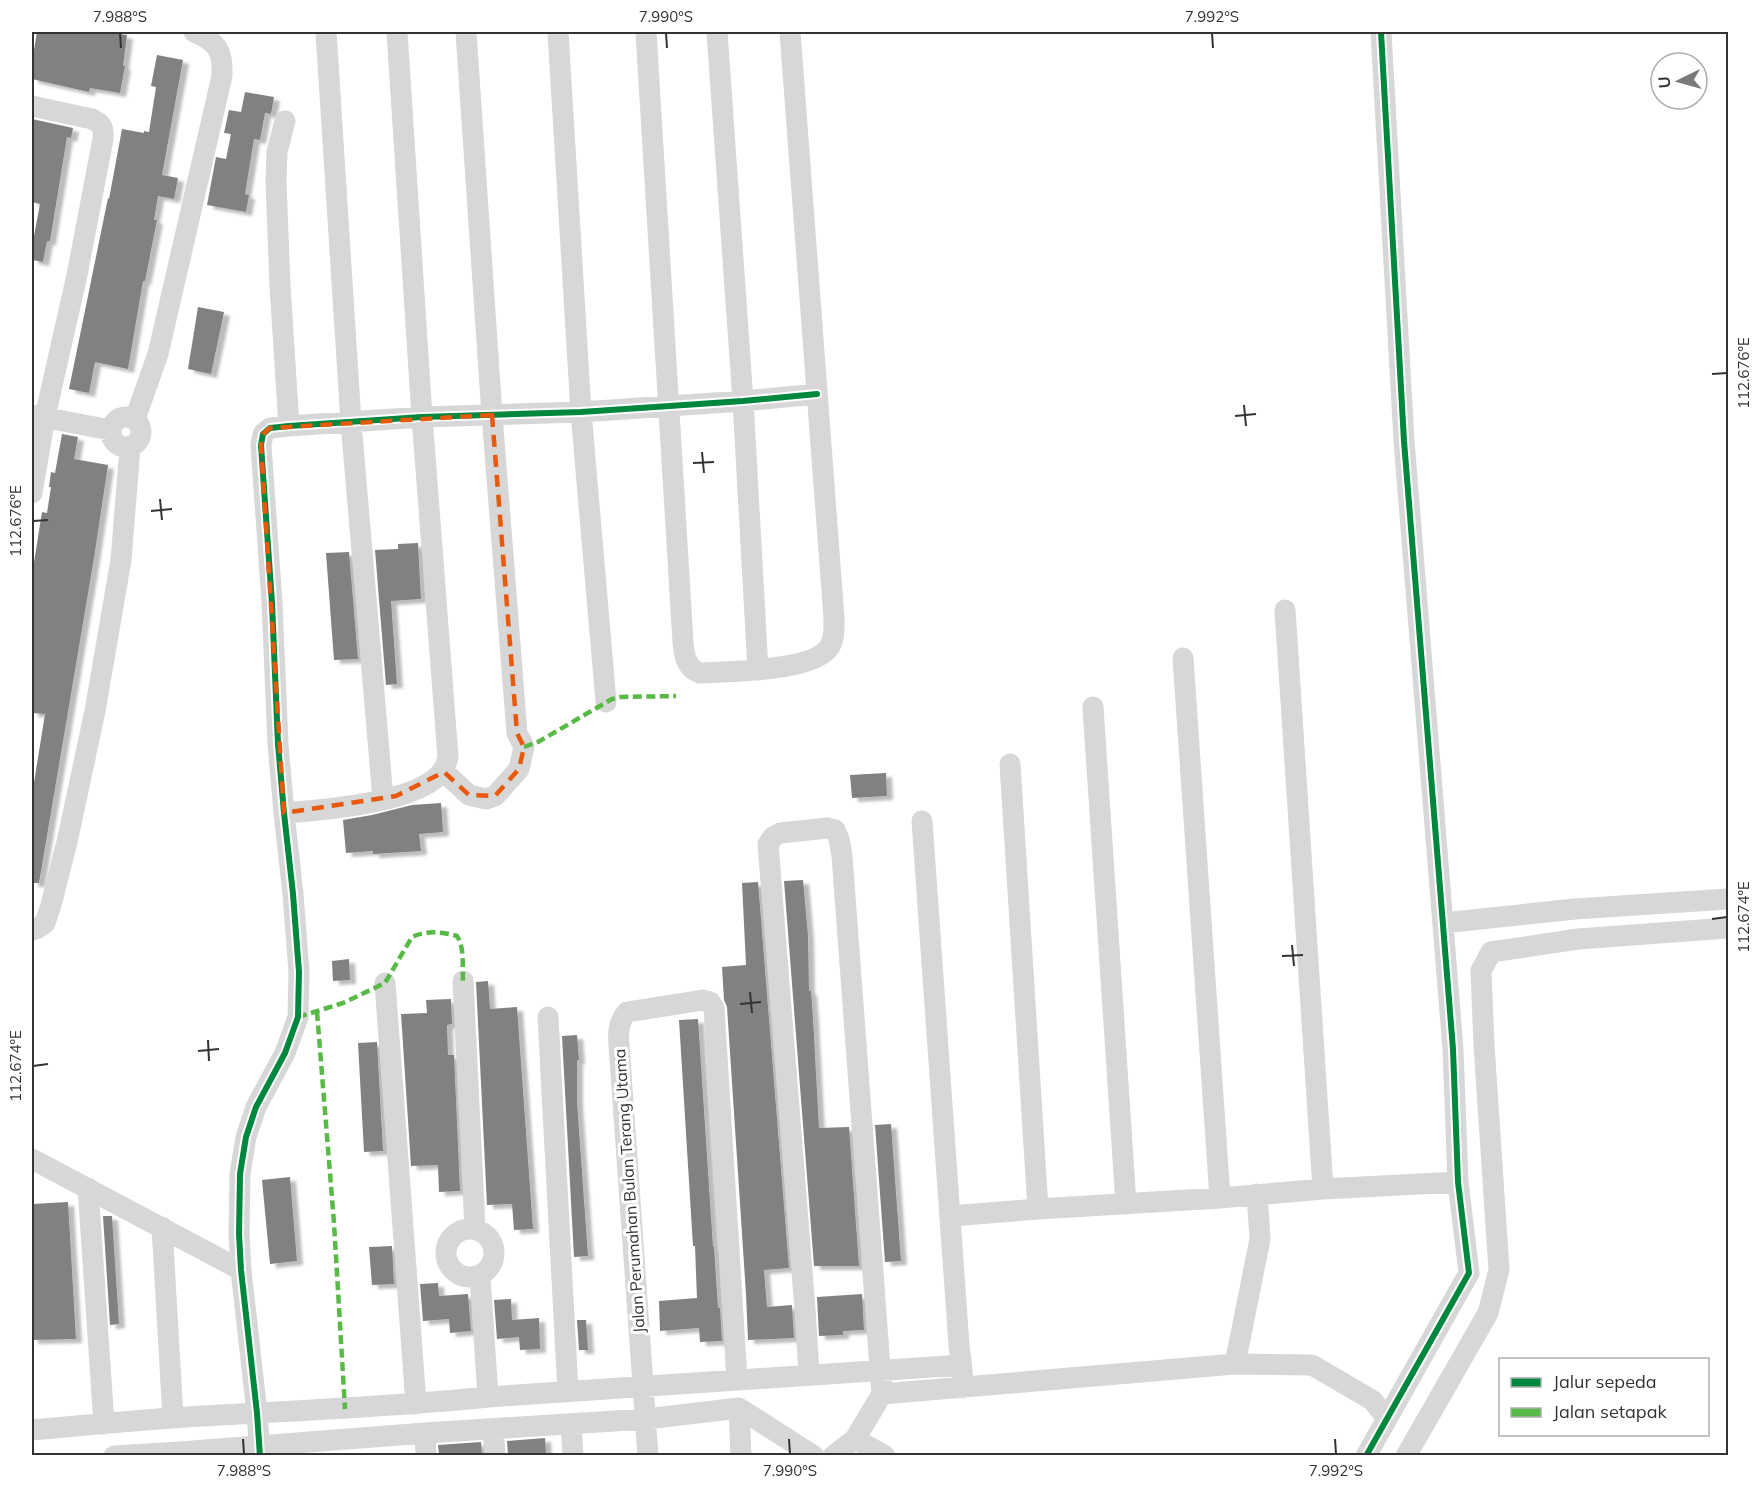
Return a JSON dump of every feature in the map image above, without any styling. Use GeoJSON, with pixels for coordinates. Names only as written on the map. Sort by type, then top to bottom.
{"type":"FeatureCollection","features":[{"type":"Feature","properties":{"kind":"street"},"geometry":{"type":"LineString","coordinates":[[135,419],[158,354],[222,76],[218,48],[205,36],[194,32]]}},
{"type":"Feature","properties":{"kind":"street"},"geometry":{"type":"LineString","coordinates":[[326,32],[351,422],[383,799]]}},
{"type":"Feature","properties":{"kind":"street"},"geometry":{"type":"LineString","coordinates":[[284,813],[316,811],[409,792],[423,786],[443,771],[448,757],[422,417],[397,32]]}},
{"type":"Feature","properties":{"kind":"street"},"geometry":{"type":"LineString","coordinates":[[443,771],[470,795],[486,799],[495,796],[519,769],[524,747],[517,733],[492,415],[466,32]]}},
{"type":"Feature","properties":{"kind":"street"},"geometry":{"type":"LineString","coordinates":[[558,32],[581,412],[606,702]]}},
{"type":"Feature","properties":{"kind":"street"},"geometry":{"type":"LineString","coordinates":[[646,32],[683,642],[686,659],[694,671],[700,673],[758,670],[814,659],[828,649],[834,636],[790,32]]}},
{"type":"Feature","properties":{"kind":"street"},"geometry":{"type":"LineString","coordinates":[[717,32],[743,401],[758,670]]}},
{"type":"Feature","properties":{"kind":"street"},"geometry":{"type":"LineString","coordinates":[[1366,1455],[1469,1273],[1458,1182],[1453,1049],[1404,441],[1381,32]]}},
{"type":"Feature","properties":{"kind":"street"},"geometry":{"type":"LineString","coordinates":[[32,106],[86,117],[101,123],[104,129],[76,275],[38,416],[32,493]]}},
{"type":"Feature","properties":{"kind":"street"},"geometry":{"type":"LineString","coordinates":[[285,121],[277,152],[276,181],[289,426]]}},
{"type":"Feature","properties":{"kind":"street"},"geometry":{"type":"LineString","coordinates":[[260,1450],[241,1270],[240,1174],[246,1137],[256,1107],[285,1053],[298,1017],[299,972],[284,813],[261,445],[263,434],[270,428],[289,426],[422,417],[581,412],[817,394]]}},
{"type":"Feature","properties":{"kind":"street"},"geometry":{"type":"LineString","coordinates":[[38,416],[110,430]]}},
{"type":"Feature","properties":{"kind":"street"},"geometry":{"type":"LineString","coordinates":[[130,417],[138,423],[141,432],[138,441],[130,447],[120,447],[112,440],[110,430],[119,418],[130,417]]}},
{"type":"Feature","properties":{"kind":"street"},"geometry":{"type":"LineString","coordinates":[[32,930],[45,923],[51,905],[95,711],[121,560],[130,447]]}},
{"type":"Feature","properties":{"kind":"street"},"geometry":{"type":"LineString","coordinates":[[1285,610],[1323,1189]]}},
{"type":"Feature","properties":{"kind":"street"},"geometry":{"type":"LineString","coordinates":[[1183,658],[1220,1198]]}},
{"type":"Feature","properties":{"kind":"street"},"geometry":{"type":"LineString","coordinates":[[1093,707],[1126,1204]]}},
{"type":"Feature","properties":{"kind":"street"},"geometry":{"type":"LineString","coordinates":[[1010,764],[1038,1209]]}},
{"type":"Feature","properties":{"kind":"street"},"geometry":{"type":"LineString","coordinates":[[922,821],[964,1388]]}},
{"type":"Feature","properties":{"kind":"street"},"geometry":{"type":"LineString","coordinates":[[808,1374],[804,1297],[768,846],[770,839],[780,833],[828,828],[835,830],[842,856],[882,1394],[855,1439],[833,1455]]}},
{"type":"Feature","properties":{"kind":"street"},"geometry":{"type":"LineString","coordinates":[[1443,923],[1575,909],[1728,899]]}},
{"type":"Feature","properties":{"kind":"street"},"geometry":{"type":"LineString","coordinates":[[1575,909],[1578,939]]}},
{"type":"Feature","properties":{"kind":"street"},"geometry":{"type":"LineString","coordinates":[[1406,1455],[1488,1313],[1499,1270],[1481,971],[1491,952],[1578,939],[1728,928]]}},
{"type":"Feature","properties":{"kind":"street"},"geometry":{"type":"LineString","coordinates":[[463,981],[475,1228]]}},
{"type":"Feature","properties":{"kind":"street"},"geometry":{"type":"LineString","coordinates":[[385,983],[416,1404]]}},
{"type":"Feature","properties":{"kind":"street","name":"Jalan Perumahan Bulan Terang Utama"},"geometry":{"type":"LineString","coordinates":[[648,1455],[620,1059],[620,1023],[627,1012],[703,1000],[710,1002],[714,1008],[737,1380]]}},
{"type":"Feature","properties":{"kind":"street"},"geometry":{"type":"LineString","coordinates":[[548,1017],[568,1392]]}},
{"type":"Feature","properties":{"kind":"street"},"geometry":{"type":"LineString","coordinates":[[1453,1049],[1484,1046]]}},
{"type":"Feature","properties":{"kind":"street"},"geometry":{"type":"LineString","coordinates":[[32,1159],[241,1270]]}},
{"type":"Feature","properties":{"kind":"street"},"geometry":{"type":"LineString","coordinates":[[951,1216],[1323,1189],[1458,1182]]}},
{"type":"Feature","properties":{"kind":"street"},"geometry":{"type":"LineString","coordinates":[[88,1188],[104,1424]]}},
{"type":"Feature","properties":{"kind":"street"},"geometry":{"type":"LineString","coordinates":[[1235,1364],[1260,1239],[1257,1194]]}},
{"type":"Feature","properties":{"kind":"street"},"geometry":{"type":"LineString","coordinates":[[162,1227],[173,1418]]}},
{"type":"Feature","properties":{"kind":"street"},"geometry":{"type":"LineString","coordinates":[[475,1228],[486,1234],[493,1244],[495,1256],[490,1268],[480,1276],[467,1278],[456,1273],[448,1262],[446,1249],[451,1237],[462,1230],[475,1228]]}},
{"type":"Feature","properties":{"kind":"street"},"geometry":{"type":"LineString","coordinates":[[1469,1273],[1499,1270]]}},
{"type":"Feature","properties":{"kind":"street"},"geometry":{"type":"LineString","coordinates":[[480,1276],[488,1397]]}},
{"type":"Feature","properties":{"kind":"street"},"geometry":{"type":"LineString","coordinates":[[882,1394],[1235,1364],[1312,1365],[1372,1400],[1387,1418]]}},
{"type":"Feature","properties":{"kind":"street"},"geometry":{"type":"LineString","coordinates":[[32,1430],[173,1418],[416,1404],[808,1374],[961,1365]]}},
{"type":"Feature","properties":{"kind":"street"},"geometry":{"type":"LineString","coordinates":[[739,1408],[741,1455]]}},
{"type":"Feature","properties":{"kind":"street"},"geometry":{"type":"LineString","coordinates":[[114,1455],[355,1447],[425,1433],[645,1419],[739,1408],[814,1455]]}},
{"type":"Feature","properties":{"kind":"street"},"geometry":{"type":"LineString","coordinates":[[571,1424],[573,1455]]}},
{"type":"Feature","properties":{"kind":"street"},"geometry":{"type":"LineString","coordinates":[[493,1429],[495,1455]]}},
{"type":"Feature","properties":{"kind":"street"},"geometry":{"type":"LineString","coordinates":[[425,1433],[426,1455]]}},
{"type":"Feature","properties":{"kind":"street"},"geometry":{"type":"LineString","coordinates":[[855,1439],[885,1455]]}},
{"type":"Feature","properties":{"kind":"highlighted area"},"geometry":{"type":"Polygon","coordinates":[[[492,415],[517,733],[524,747],[519,769],[495,796],[469,795],[444,772],[396,796],[284,813],[261,445],[263,434],[270,428],[492,415]]]}},
{"type":"Feature","properties":{"kind":"building"},"geometry":{"type":"Polygon","coordinates":[[[37,32],[104,32],[127,35],[120,93],[90,88],[89,92],[32,79],[37,32]]]}},
{"type":"Feature","properties":{"kind":"building"},"geometry":{"type":"Polygon","coordinates":[[[157,55],[183,60],[162,175],[178,178],[174,199],[158,196],[154,220],[157,220],[145,281],[143,281],[128,369],[95,362],[89,393],[69,389],[122,129],[149,132],[156,87],[151,86],[157,55]]]}},
{"type":"Feature","properties":{"kind":"building"},"geometry":{"type":"Polygon","coordinates":[[[245,92],[274,97],[271,114],[265,113],[260,140],[254,139],[245,194],[249,195],[246,212],[207,205],[216,157],[226,159],[231,134],[224,133],[229,110],[241,112],[245,92]]]}},
{"type":"Feature","properties":{"kind":"building"},"geometry":{"type":"Polygon","coordinates":[[[32,119],[73,128],[71,138],[67,137],[50,241],[47,241],[43,262],[32,260],[32,241],[40,204],[32,202],[32,119]]]}},
{"type":"Feature","properties":{"kind":"building"},"geometry":{"type":"Polygon","coordinates":[[[198,307],[224,312],[211,374],[188,369],[198,307]]]}},
{"type":"Feature","properties":{"kind":"building"},"geometry":{"type":"Polygon","coordinates":[[[62,434],[78,437],[74,459],[108,465],[39,883],[32,883],[32,795],[45,714],[32,713],[32,575],[42,512],[47,513],[51,472],[55,473],[62,434]]]}},
{"type":"Feature","properties":{"kind":"building"},"geometry":{"type":"Polygon","coordinates":[[[418,543],[421,599],[391,601],[397,684],[386,685],[375,550],[398,549],[398,544],[418,543]]]}},
{"type":"Feature","properties":{"kind":"building"},"geometry":{"type":"Polygon","coordinates":[[[349,552],[358,659],[334,660],[326,553],[349,552]]]}},
{"type":"Feature","properties":{"kind":"building"},"geometry":{"type":"Polygon","coordinates":[[[886,773],[887,796],[852,798],[850,775],[886,773]]]}},
{"type":"Feature","properties":{"kind":"building"},"geometry":{"type":"Polygon","coordinates":[[[441,803],[443,832],[419,834],[421,851],[346,853],[343,820],[412,805],[441,803]]]}},
{"type":"Feature","properties":{"kind":"building"},"geometry":{"type":"Polygon","coordinates":[[[803,880],[819,1128],[849,1127],[859,1266],[814,1266],[784,881],[803,880]]]}},
{"type":"Feature","properties":{"kind":"building"},"geometry":{"type":"Polygon","coordinates":[[[758,882],[789,1268],[764,1270],[767,1307],[792,1305],[794,1338],[748,1340],[727,1007],[724,1000],[722,967],[746,965],[742,883],[758,882]]]}},
{"type":"Feature","properties":{"kind":"building"},"geometry":{"type":"Polygon","coordinates":[[[349,959],[350,980],[333,981],[332,961],[349,959]]]}},
{"type":"Feature","properties":{"kind":"building"},"geometry":{"type":"Polygon","coordinates":[[[488,981],[490,1009],[517,1007],[533,1229],[514,1230],[512,1204],[487,1205],[476,982],[488,981]]]}},
{"type":"Feature","properties":{"kind":"building"},"geometry":{"type":"Polygon","coordinates":[[[451,999],[452,1024],[447,1025],[448,1055],[454,1055],[460,1191],[439,1192],[438,1165],[411,1166],[401,1014],[427,1013],[426,1000],[451,999]]]}},
{"type":"Feature","properties":{"kind":"building"},"geometry":{"type":"Polygon","coordinates":[[[698,1019],[713,1247],[722,1341],[700,1342],[699,1328],[660,1331],[659,1301],[697,1298],[679,1020],[698,1019]]]}},
{"type":"Feature","properties":{"kind":"building"},"geometry":{"type":"Polygon","coordinates":[[[577,1035],[579,1060],[577,1060],[577,1102],[588,1256],[574,1257],[562,1036],[577,1035]]]}},
{"type":"Feature","properties":{"kind":"building"},"geometry":{"type":"Polygon","coordinates":[[[377,1042],[383,1151],[364,1152],[358,1043],[377,1042]]]}},
{"type":"Feature","properties":{"kind":"building"},"geometry":{"type":"Polygon","coordinates":[[[891,1124],[901,1261],[885,1262],[875,1125],[891,1124]]]}},
{"type":"Feature","properties":{"kind":"building"},"geometry":{"type":"Polygon","coordinates":[[[290,1177],[297,1261],[270,1264],[262,1180],[290,1177]]]}},
{"type":"Feature","properties":{"kind":"building"},"geometry":{"type":"Polygon","coordinates":[[[68,1202],[76,1339],[32,1340],[32,1204],[68,1202]]]}},
{"type":"Feature","properties":{"kind":"building"},"geometry":{"type":"Polygon","coordinates":[[[103,1216],[112,1216],[119,1324],[110,1325],[103,1216]]]}},
{"type":"Feature","properties":{"kind":"building"},"geometry":{"type":"Polygon","coordinates":[[[392,1246],[394,1284],[372,1285],[369,1247],[392,1246]]]}},
{"type":"Feature","properties":{"kind":"building"},"geometry":{"type":"Polygon","coordinates":[[[438,1283],[439,1296],[468,1294],[471,1331],[450,1333],[449,1319],[423,1321],[420,1284],[438,1283]]]}},
{"type":"Feature","properties":{"kind":"building"},"geometry":{"type":"Polygon","coordinates":[[[862,1294],[864,1330],[843,1331],[843,1335],[819,1336],[817,1297],[862,1294]]]}},
{"type":"Feature","properties":{"kind":"building"},"geometry":{"type":"Polygon","coordinates":[[[511,1299],[512,1320],[539,1318],[540,1349],[520,1350],[519,1337],[497,1339],[494,1300],[511,1299]]]}},
{"type":"Feature","properties":{"kind":"building"},"geometry":{"type":"Polygon","coordinates":[[[577,1320],[586,1320],[588,1350],[579,1350],[577,1320]]]}},
{"type":"Feature","properties":{"kind":"building"},"geometry":{"type":"Polygon","coordinates":[[[545,1438],[546,1455],[508,1455],[507,1441],[545,1438]]]}},
{"type":"Feature","properties":{"kind":"building"},"geometry":{"type":"Polygon","coordinates":[[[481,1442],[482,1455],[439,1455],[438,1445],[481,1442]]]}},
{"type":"Feature","properties":{"kind":"marked path"},"geometry":{"type":"LineString","coordinates":[[524,747],[538,742],[612,699],[676,696]]}},
{"type":"Feature","properties":{"kind":"marked path"},"geometry":{"type":"LineString","coordinates":[[298,1017],[343,1003],[385,983],[412,937],[423,933],[457,936],[462,952],[463,981]]}},
{"type":"Feature","properties":{"kind":"marked path"},"geometry":{"type":"LineString","coordinates":[[317,1012],[334,1223],[345,1409]]}},
{"type":"Feature","properties":{"kind":"cycle path"},"geometry":{"type":"LineString","coordinates":[[1366,1456],[1469,1273],[1458,1182],[1453,1049],[1404,441],[1381,32]]}},
{"type":"Feature","properties":{"kind":"cycle path"},"geometry":{"type":"LineString","coordinates":[[260,1456],[241,1270],[240,1174],[246,1137],[256,1107],[285,1053],[298,1017],[299,972],[278,744],[272,603],[261,445],[263,434],[270,428],[289,426],[422,417],[581,412],[817,394]]}}]}
